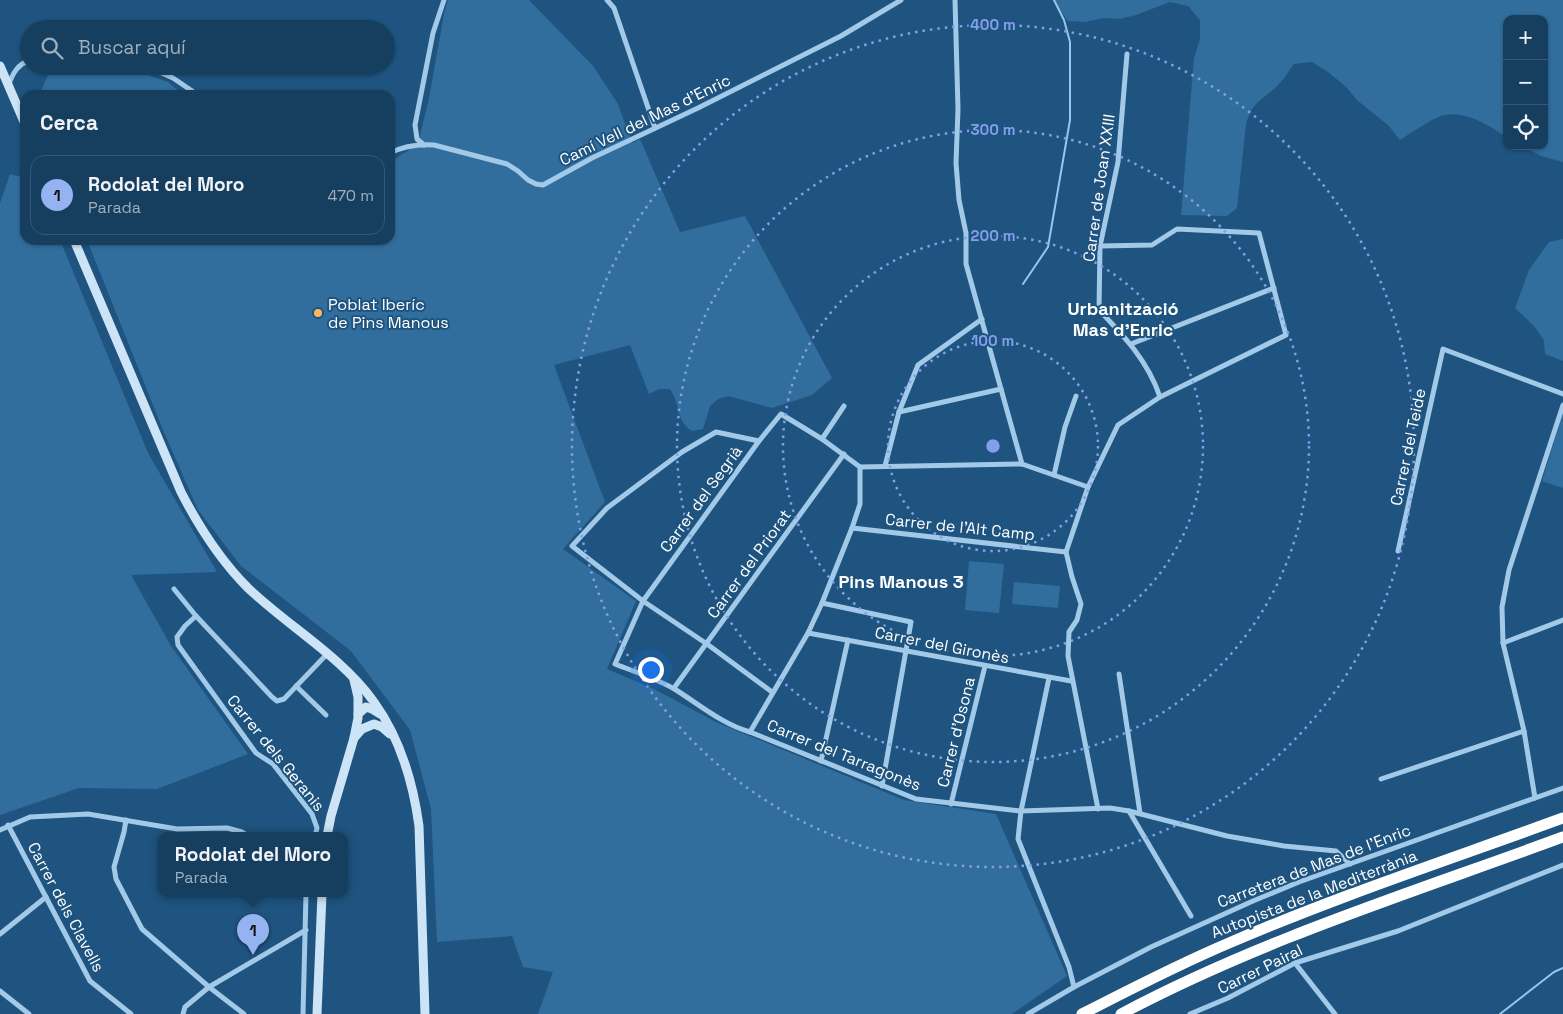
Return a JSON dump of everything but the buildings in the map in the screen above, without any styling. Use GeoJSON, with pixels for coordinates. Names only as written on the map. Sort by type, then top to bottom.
{"type":"FeatureCollection","features":[{"type":"Feature","properties":{"kind":"highway","name":"Autopista de la Mediterrània"},"geometry":{"type":"LineString","coordinates":[[1082,1014],[1157,975],[1256,932],[1362,891],[1563,818]]}},
{"type":"Feature","properties":{"kind":"highway","name":"Autopista de la Mediterrània"},"geometry":{"type":"LineString","coordinates":[[1121,1014],[1234,959],[1343,916],[1563,837]]}},
{"type":"Feature","properties":{"kind":"main road"},"geometry":{"type":"LineString","coordinates":[[0,66],[20,113]]}},
{"type":"Feature","properties":{"kind":"main road"},"geometry":{"type":"LineString","coordinates":[[76,245],[181,492],[200,528],[219,555],[249,588],[328,653],[353,678],[384,717],[394,737],[409,775],[415,797],[419,826],[426,1014]]}},
{"type":"Feature","properties":{"kind":"main road"},"geometry":{"type":"LineString","coordinates":[[328,832],[354,738],[358,716],[358,697],[353,678]]}},
{"type":"Feature","properties":{"kind":"main road"},"geometry":{"type":"LineString","coordinates":[[358,716],[366,707],[375,706]]}},
{"type":"Feature","properties":{"kind":"main road"},"geometry":{"type":"LineString","coordinates":[[354,738],[362,729],[377,719],[375,706]]}},
{"type":"Feature","properties":{"kind":"main road"},"geometry":{"type":"LineString","coordinates":[[358,716],[363,726],[382,727],[394,737]]}},
{"type":"Feature","properties":{"kind":"main road"},"geometry":{"type":"LineString","coordinates":[[317,1014],[322,897]]}},
{"type":"Feature","properties":{"kind":"street"},"geometry":{"type":"LineString","coordinates":[[424,144],[417,139],[416,126],[433,33],[444,0]]}},
{"type":"Feature","properties":{"kind":"street"},"geometry":{"type":"LineString","coordinates":[[607,0],[614,8],[656,128]]}},
{"type":"Feature","properties":{"kind":"street","name":"Camí Vell del Mas d'Enric"},"geometry":{"type":"LineString","coordinates":[[395,150],[401,147],[424,144],[454,150],[507,164],[518,170],[528,180],[543,185],[592,158],[841,36],[901,0]]}},
{"type":"Feature","properties":{"kind":"street"},"geometry":{"type":"LineString","coordinates":[[955,0],[958,109],[956,164],[959,200],[966,233],[966,264],[1022,464]]}},
{"type":"Feature","properties":{"kind":"street","name":"Carrer de Joan XXIII"},"geometry":{"type":"LineString","coordinates":[[1127,54],[1118,162],[1100,246],[1099,310],[1131,344],[1156,384],[1160,397]]}},
{"type":"Feature","properties":{"kind":"street"},"geometry":{"type":"LineString","coordinates":[[8,86],[15,70],[20,66]]}},
{"type":"Feature","properties":{"kind":"street"},"geometry":{"type":"LineString","coordinates":[[166,75],[191,90]]}},
{"type":"Feature","properties":{"kind":"street"},"geometry":{"type":"LineString","coordinates":[[1098,809],[1068,656],[1069,632],[1076,620],[1080,604],[1066,552],[1088,487],[1118,425],[1160,397],[1286,335],[1259,233],[1176,229],[1152,245],[1100,246]]}},
{"type":"Feature","properties":{"kind":"street"},"geometry":{"type":"LineString","coordinates":[[1131,344],[1274,288]]}},
{"type":"Feature","properties":{"kind":"street"},"geometry":{"type":"LineString","coordinates":[[885,466],[899,412],[918,365],[982,319]]}},
{"type":"Feature","properties":{"kind":"street","name":"Carrer del Teide"},"geometry":{"type":"LineString","coordinates":[[1398,552],[1443,349],[1563,394]]}},
{"type":"Feature","properties":{"kind":"street"},"geometry":{"type":"LineString","coordinates":[[899,412],[1001,389]]}},
{"type":"Feature","properties":{"kind":"street"},"geometry":{"type":"LineString","coordinates":[[1054,474],[1065,427],[1076,396]]}},
{"type":"Feature","properties":{"kind":"street"},"geometry":{"type":"LineString","coordinates":[[1535,798],[1524,731],[1503,643],[1502,606],[1509,570],[1563,405]]}},
{"type":"Feature","properties":{"kind":"street"},"geometry":{"type":"LineString","coordinates":[[844,406],[822,439],[860,467],[1022,464],[1088,487]]}},
{"type":"Feature","properties":{"kind":"street","name":"Carrer del Segrià"},"geometry":{"type":"LineString","coordinates":[[643,601],[759,441],[781,414],[822,439]]}},
{"type":"Feature","properties":{"kind":"street"},"geometry":{"type":"LineString","coordinates":[[759,441],[716,432],[682,452],[607,508],[572,546],[643,601],[707,644],[772,692]]}},
{"type":"Feature","properties":{"kind":"street","name":"Carrer del Priorat"},"geometry":{"type":"LineString","coordinates":[[674,688],[844,454]]}},
{"type":"Feature","properties":{"kind":"street"},"geometry":{"type":"LineString","coordinates":[[750,732],[808,633],[822,603],[860,504],[860,467]]}},
{"type":"Feature","properties":{"kind":"street","name":"Carrer de l'Alt Camp"},"geometry":{"type":"LineString","coordinates":[[852,528],[1066,552]]}},
{"type":"Feature","properties":{"kind":"street"},"geometry":{"type":"LineString","coordinates":[[174,590],[196,616],[277,701],[284,699],[328,653]]}},
{"type":"Feature","properties":{"kind":"street","name":"Carrer del Tarragonès"},"geometry":{"type":"LineString","coordinates":[[643,601],[615,664],[674,688],[709,712],[738,728],[916,799],[1021,811],[1110,808],[1140,813],[1227,836],[1284,846],[1336,851],[1350,864]]}},
{"type":"Feature","properties":{"kind":"street"},"geometry":{"type":"LineString","coordinates":[[822,603],[911,622],[882,786]]}},
{"type":"Feature","properties":{"kind":"street","name":"Carrer dels Geranis"},"geometry":{"type":"LineString","coordinates":[[196,616],[177,636],[178,645],[256,753],[272,764],[312,814],[317,828],[316,832]]}},
{"type":"Feature","properties":{"kind":"street"},"geometry":{"type":"LineString","coordinates":[[1503,643],[1563,620]]}},
{"type":"Feature","properties":{"kind":"street","name":"Carrer del Gironès"},"geometry":{"type":"LineString","coordinates":[[808,633],[1072,681]]}},
{"type":"Feature","properties":{"kind":"street"},"geometry":{"type":"LineString","coordinates":[[821,761],[848,640]]}},
{"type":"Feature","properties":{"kind":"street","name":"Carrer d'Osona"},"geometry":{"type":"LineString","coordinates":[[951,804],[985,666]]}},
{"type":"Feature","properties":{"kind":"street"},"geometry":{"type":"LineString","coordinates":[[1118,674],[1140,813]]}},
{"type":"Feature","properties":{"kind":"street"},"geometry":{"type":"LineString","coordinates":[[1049,678],[1021,811],[1018,839],[1069,968],[1074,987]]}},
{"type":"Feature","properties":{"kind":"street"},"geometry":{"type":"LineString","coordinates":[[296,686],[326,715]]}},
{"type":"Feature","properties":{"kind":"street"},"geometry":{"type":"LineString","coordinates":[[1381,778],[1524,731]]}},
{"type":"Feature","properties":{"kind":"street","name":"Carretera de Mas de l'Enric"},"geometry":{"type":"LineString","coordinates":[[1028,1014],[1074,987],[1195,926],[1299,882],[1563,788]]}},
{"type":"Feature","properties":{"kind":"street"},"geometry":{"type":"LineString","coordinates":[[1128,811],[1191,916]]}},
{"type":"Feature","properties":{"kind":"street"},"geometry":{"type":"LineString","coordinates":[[0,830],[30,817],[88,814],[177,829],[226,828],[242,832]]}},
{"type":"Feature","properties":{"kind":"street"},"geometry":{"type":"LineString","coordinates":[[126,820],[114,867],[116,879],[142,929],[209,987],[244,1014]]}},
{"type":"Feature","properties":{"kind":"street","name":"Carrer dels Clavells"},"geometry":{"type":"LineString","coordinates":[[8,825],[90,980],[131,1014]]}},
{"type":"Feature","properties":{"kind":"street","name":"Carrer Pairal"},"geometry":{"type":"LineString","coordinates":[[1190,1014],[1228,998],[1295,963],[1398,931],[1563,865]]}},
{"type":"Feature","properties":{"kind":"street"},"geometry":{"type":"LineString","coordinates":[[0,934],[46,897]]}},
{"type":"Feature","properties":{"kind":"street"},"geometry":{"type":"LineString","coordinates":[[303,1014],[306,897]]}},
{"type":"Feature","properties":{"kind":"street"},"geometry":{"type":"LineString","coordinates":[[183,1014],[185,1007],[209,987],[306,930]]}},
{"type":"Feature","properties":{"kind":"street"},"geometry":{"type":"LineString","coordinates":[[1295,963],[1336,1014]]}},
{"type":"Feature","properties":{"kind":"street"},"geometry":{"type":"LineString","coordinates":[[0,991],[29,1014]]}},
{"type":"Feature","properties":{"kind":"shaded area"},"geometry":{"type":"Polygon","coordinates":[[[448,0],[529,0],[593,66],[618,104],[632,143],[640,139],[680,232],[745,216],[832,378],[812,395],[772,408],[728,396],[718,399],[710,406],[703,429],[692,431],[680,417],[676,401],[670,389],[659,389],[649,394],[630,345],[554,365],[605,502],[563,549],[636,601],[607,669],[654,689],[716,722],[904,800],[996,814],[1067,976],[1012,1014],[538,1014],[553,972],[523,967],[512,936],[437,942],[431,809],[410,730],[351,651],[241,566],[198,510],[163,430],[89,245],[395,245],[395,159],[418,144],[429,98],[448,0]]]}},
{"type":"Feature","properties":{"kind":"shaded area"},"geometry":{"type":"Polygon","coordinates":[[[1055,0],[1563,0],[1563,162],[1541,156],[1530,150],[1548,150],[1548,15],[1503,15],[1503,134],[1478,120],[1453,114],[1435,118],[1400,140],[1389,126],[1358,101],[1345,86],[1328,72],[1312,62],[1294,64],[1279,84],[1252,109],[1249,116],[1246,124],[1237,208],[1227,216],[1181,215],[1194,58],[1200,39],[1200,20],[1188,6],[1170,2],[1136,15],[1119,19],[1103,18],[1085,22],[1068,21],[1055,0]]]}},
{"type":"Feature","properties":{"kind":"shaded area"},"geometry":{"type":"Polygon","coordinates":[[[48,75],[148,75],[168,82],[177,90],[41,90],[48,75]]]}},
{"type":"Feature","properties":{"kind":"shaded area"},"geometry":{"type":"Polygon","coordinates":[[[10,174],[20,177],[20,245],[62,245],[148,453],[217,572],[131,575],[171,646],[248,754],[157,789],[79,788],[0,815],[0,203],[10,174]]]}},
{"type":"Feature","properties":{"kind":"shaded area"},"geometry":{"type":"Polygon","coordinates":[[[1563,239],[1563,361],[1545,354],[1544,340],[1533,325],[1515,308],[1529,270],[1549,242],[1563,239]]]}},
{"type":"Feature","properties":{"kind":"shaded area"},"geometry":{"type":"Polygon","coordinates":[[[1563,413],[1563,488],[1542,481],[1563,413]]]}},
{"type":"Feature","properties":{"kind":"shaded area"},"geometry":{"type":"Polygon","coordinates":[[[969,561],[1004,564],[999,613],[965,610],[969,561]]]}},
{"type":"Feature","properties":{"kind":"shaded area"},"geometry":{"type":"Polygon","coordinates":[[[1014,582],[1060,586],[1058,608],[1012,604],[1014,582]]]}},
{"type":"Feature","properties":{"kind":"waterway"},"geometry":{"type":"LineString","coordinates":[[1023,284],[1048,247],[1070,120],[1070,42],[1064,20],[1054,0]]}},
{"type":"Feature","properties":{"kind":"waterway"},"geometry":{"type":"LineString","coordinates":[[1500,1014],[1554,972],[1563,968]]}},
{"type":"Feature","properties":{"kind":"place","name":"Poblat Iberíc de Pins Manous"},"geometry":{"type":"Point","coordinates":[318,313]}},
{"type":"Feature","properties":{"kind":"place","name":"Rodolat del Moro"},"geometry":{"type":"Point","coordinates":[253,955]}},
{"type":"Feature","properties":{"kind":"district","name":"Urbanització Mas d'Enric"},"geometry":{"type":"Point","coordinates":[1123,318]}},
{"type":"Feature","properties":{"kind":"district","name":"Pins Manous 3"},"geometry":{"type":"Point","coordinates":[901,581]}}]}
